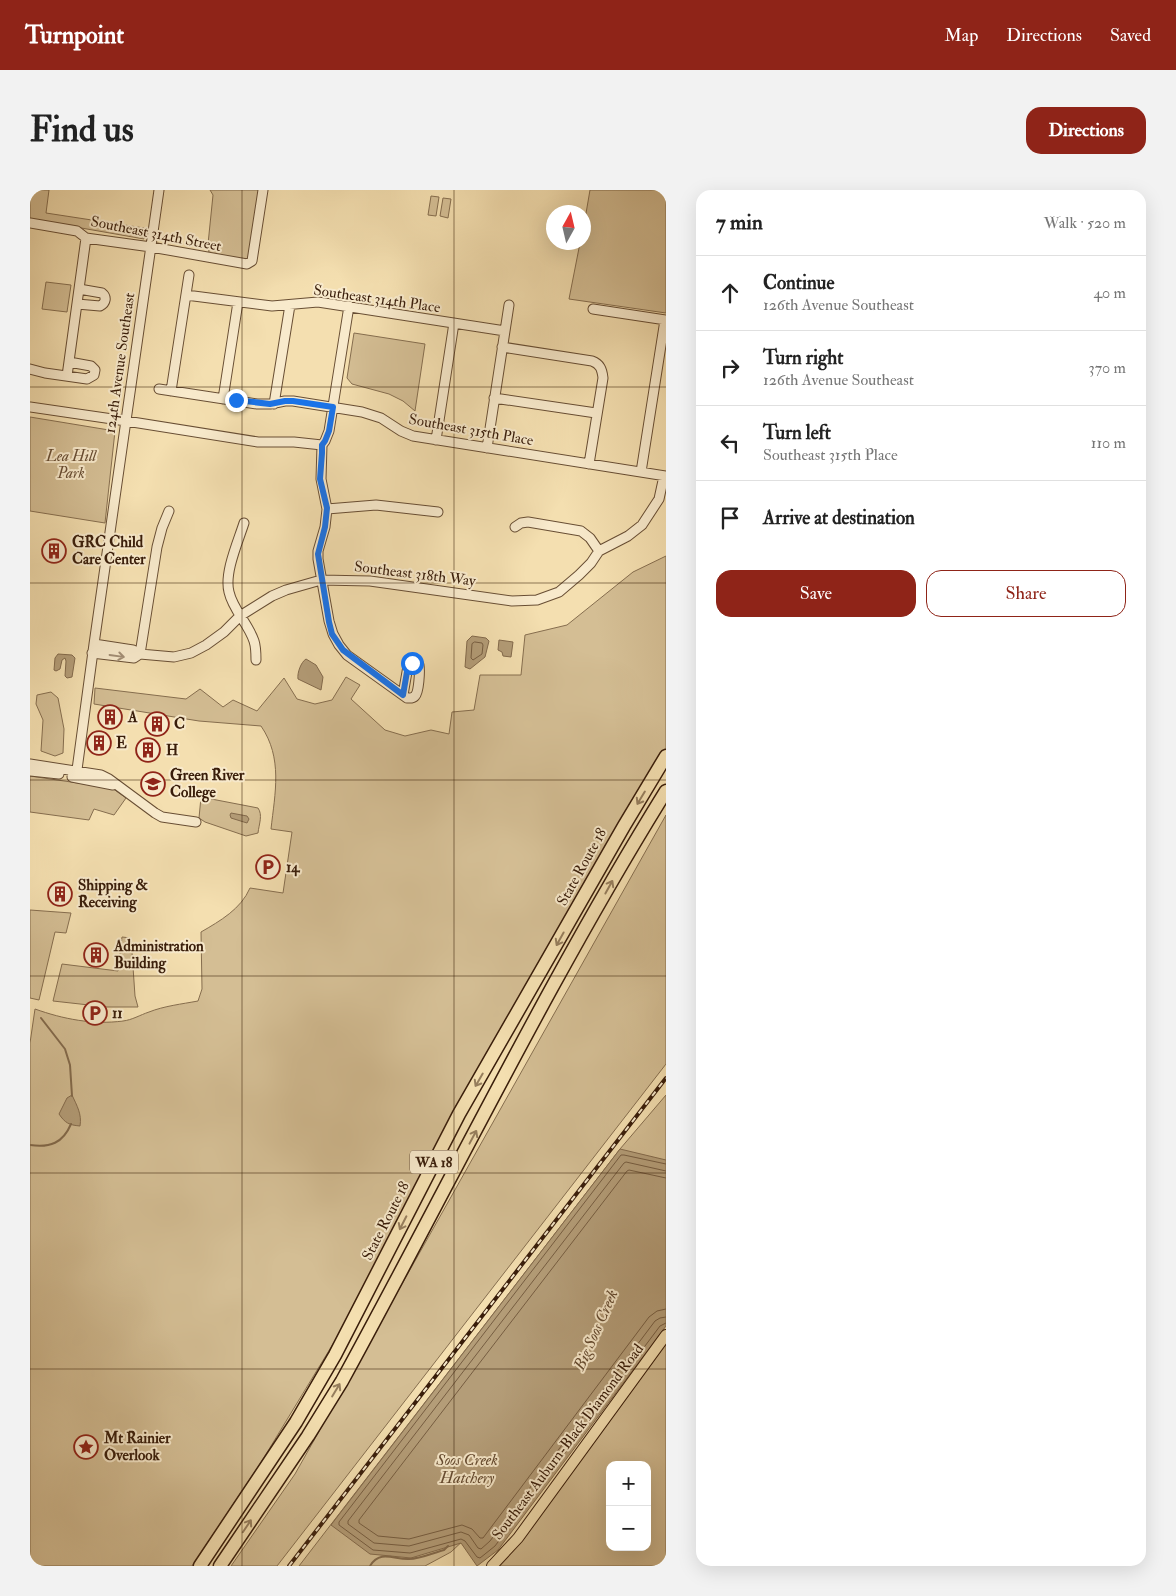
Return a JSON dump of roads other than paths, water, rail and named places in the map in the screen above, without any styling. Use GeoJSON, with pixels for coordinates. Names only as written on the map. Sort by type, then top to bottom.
{"type":"FeatureCollection","features":[{"type":"Feature","properties":{"kind":"highway","name":"State Route 18"},"geometry":{"type":"LineString","coordinates":[[200,1566],[273,1459],[313,1394],[459,1114],[666,756]]}},
{"type":"Feature","properties":{"kind":"highway","name":"WA 18"},"geometry":{"type":"LineString","coordinates":[[220,1566],[303,1443],[342,1381],[552,987],[666,791]]}},
{"type":"Feature","properties":{"kind":"main road","name":"Southeast Auburn-Black Diamond Road"},"geometry":{"type":"LineString","coordinates":[[492,1566],[518,1538],[666,1335]]}},
{"type":"Feature","properties":{"kind":"street","name":"124th Avenue Southeast"},"geometry":{"type":"LineString","coordinates":[[76,774],[159,190]]}},
{"type":"Feature","properties":{"kind":"street","name":"Southeast 314th Street"},"geometry":{"type":"LineString","coordinates":[[30,223],[77,231],[86,238],[151,247],[244,265],[252,261],[263,190]]}},
{"type":"Feature","properties":{"kind":"street"},"geometry":{"type":"LineString","coordinates":[[67,376],[86,238]]}},
{"type":"Feature","properties":{"kind":"street"},"geometry":{"type":"LineString","coordinates":[[171,391],[189,275]]}},
{"type":"Feature","properties":{"kind":"street"},"geometry":{"type":"LineString","coordinates":[[77,304],[100,306],[106,300],[102,293],[79,289]]}},
{"type":"Feature","properties":{"kind":"street","name":"Southeast 314th Place"},"geometry":{"type":"LineString","coordinates":[[186,295],[272,306],[318,302],[505,331]]}},
{"type":"Feature","properties":{"kind":"street"},"geometry":{"type":"LineString","coordinates":[[223,399],[238,302]]}},
{"type":"Feature","properties":{"kind":"street"},"geometry":{"type":"LineString","coordinates":[[274,404],[290,305]]}},
{"type":"Feature","properties":{"kind":"street"},"geometry":{"type":"LineString","coordinates":[[487,448],[509,305]]}},
{"type":"Feature","properties":{"kind":"street"},"geometry":{"type":"LineString","coordinates":[[349,306],[328,437],[322,445],[320,479],[327,508],[325,527],[318,554],[321,580],[330,627],[339,645],[354,659],[403,695]]}},
{"type":"Feature","properties":{"kind":"street"},"geometry":{"type":"LineString","coordinates":[[593,308],[666,320],[641,472]]}},
{"type":"Feature","properties":{"kind":"street"},"geometry":{"type":"LineString","coordinates":[[436,440],[454,324]]}},
{"type":"Feature","properties":{"kind":"street"},"geometry":{"type":"LineString","coordinates":[[502,347],[592,360],[601,368],[603,378],[589,464]]}},
{"type":"Feature","properties":{"kind":"street"},"geometry":{"type":"LineString","coordinates":[[30,369],[90,379],[95,373],[91,366],[69,362]]}},
{"type":"Feature","properties":{"kind":"street","name":"Southeast 315th Place"},"geometry":{"type":"LineString","coordinates":[[159,389],[257,404],[293,401],[333,407],[376,416],[407,434],[665,476],[659,498],[642,525],[635,531],[599,551]]}},
{"type":"Feature","properties":{"kind":"street"},"geometry":{"type":"LineString","coordinates":[[494,398],[596,413]]}},
{"type":"Feature","properties":{"kind":"street"},"geometry":{"type":"LineString","coordinates":[[30,407],[258,442],[294,442],[322,445]]}},
{"type":"Feature","properties":{"kind":"street"},"geometry":{"type":"LineString","coordinates":[[327,508],[376,505],[438,512]]}},
{"type":"Feature","properties":{"kind":"street"},"geometry":{"type":"LineString","coordinates":[[140,654],[159,537],[170,511]]}},
{"type":"Feature","properties":{"kind":"street"},"geometry":{"type":"LineString","coordinates":[[514,527],[528,522],[581,531],[590,538],[599,551]]}},
{"type":"Feature","properties":{"kind":"street"},"geometry":{"type":"LineString","coordinates":[[244,523],[234,553],[228,582],[229,594],[254,638],[256,660]]}},
{"type":"Feature","properties":{"kind":"street","name":"Southeast 318th Way"},"geometry":{"type":"LineString","coordinates":[[93,649],[134,658],[140,654],[174,656],[191,653],[206,646],[240,616],[272,596],[321,580],[370,581],[512,600],[536,600],[559,592],[567,586],[591,563],[599,551]]}},
{"type":"Feature","properties":{"kind":"street"},"geometry":{"type":"LineString","coordinates":[[30,764],[76,774]]}},
{"type":"Feature","properties":{"kind":"street"},"geometry":{"type":"LineString","coordinates":[[30,771],[101,775],[162,817],[196,822]]}},
{"type":"Feature","properties":{"kind":"water"},"geometry":{"type":"Polygon","coordinates":[[[472,636],[486,638],[489,641],[485,657],[470,669],[465,667],[467,641],[472,636]]]}},
{"type":"Feature","properties":{"kind":"water"},"geometry":{"type":"Polygon","coordinates":[[[499,640],[513,642],[511,657],[503,656],[502,652],[498,650],[499,640]]]}},
{"type":"Feature","properties":{"kind":"water"},"geometry":{"type":"Polygon","coordinates":[[[58,654],[72,655],[75,658],[72,677],[67,678],[65,676],[65,658],[62,660],[60,669],[54,670],[55,658],[58,654]]]}},
{"type":"Feature","properties":{"kind":"water"},"geometry":{"type":"Polygon","coordinates":[[[306,659],[316,665],[323,677],[321,690],[298,679],[302,663],[306,659]]]}},
{"type":"Feature","properties":{"kind":"water"},"geometry":{"type":"Polygon","coordinates":[[[231,813],[247,816],[249,819],[247,823],[231,818],[231,813]]]}},
{"type":"Feature","properties":{"kind":"water"},"geometry":{"type":"Polygon","coordinates":[[[72,1095],[80,1114],[80,1126],[68,1123],[59,1114],[67,1098],[72,1095]]]}},
{"type":"Feature","properties":{"kind":"water","name":"Soos Creek Hatchery"},"geometry":{"type":"Polygon","coordinates":[[[620,1149],[666,1160],[666,1326],[498,1550],[477,1566],[461,1543],[411,1558],[370,1554],[331,1525],[620,1149]]]}},
{"type":"Feature","properties":{"kind":"waterway"},"geometry":{"type":"LineString","coordinates":[[41,1018],[65,1049],[70,1065],[72,1096]]}},
{"type":"Feature","properties":{"kind":"waterway"},"geometry":{"type":"LineString","coordinates":[[30,1145],[44,1146],[55,1143],[64,1136],[71,1124]]}},
{"type":"Feature","properties":{"kind":"waterway","name":"Big Soos Creek"},"geometry":{"type":"LineString","coordinates":[[370,1566],[378,1558],[388,1556],[413,1559],[444,1550],[448,1546]]}},
{"type":"Feature","properties":{"kind":"railway"},"geometry":{"type":"LineString","coordinates":[[289,1566],[666,1078]]}},
{"type":"Feature","properties":{"kind":"place","name":"GRC Child Care Center"},"geometry":{"type":"Point","coordinates":[54,551]}},
{"type":"Feature","properties":{"kind":"place","name":"A"},"geometry":{"type":"Point","coordinates":[110,717]}},
{"type":"Feature","properties":{"kind":"place","name":"C"},"geometry":{"type":"Point","coordinates":[157,724]}},
{"type":"Feature","properties":{"kind":"place","name":"E"},"geometry":{"type":"Point","coordinates":[99,743]}},
{"type":"Feature","properties":{"kind":"place","name":"H"},"geometry":{"type":"Point","coordinates":[148,750]}},
{"type":"Feature","properties":{"kind":"place","name":"Green River College"},"geometry":{"type":"Point","coordinates":[153,784]}},
{"type":"Feature","properties":{"kind":"place","name":"14"},"geometry":{"type":"Point","coordinates":[268,867]}},
{"type":"Feature","properties":{"kind":"place","name":"Shipping & Receiving"},"geometry":{"type":"Point","coordinates":[60,894]}},
{"type":"Feature","properties":{"kind":"place","name":"Administration Building"},"geometry":{"type":"Point","coordinates":[96,955]}},
{"type":"Feature","properties":{"kind":"place","name":"11"},"geometry":{"type":"Point","coordinates":[95,1013]}},
{"type":"Feature","properties":{"kind":"place","name":"Mt Rainier Overlook"},"geometry":{"type":"Point","coordinates":[86,1447]}},
{"type":"Feature","properties":{"kind":"park label","name":"Lea Hill Park"},"geometry":{"type":"Point","coordinates":[71,464]}}]}
